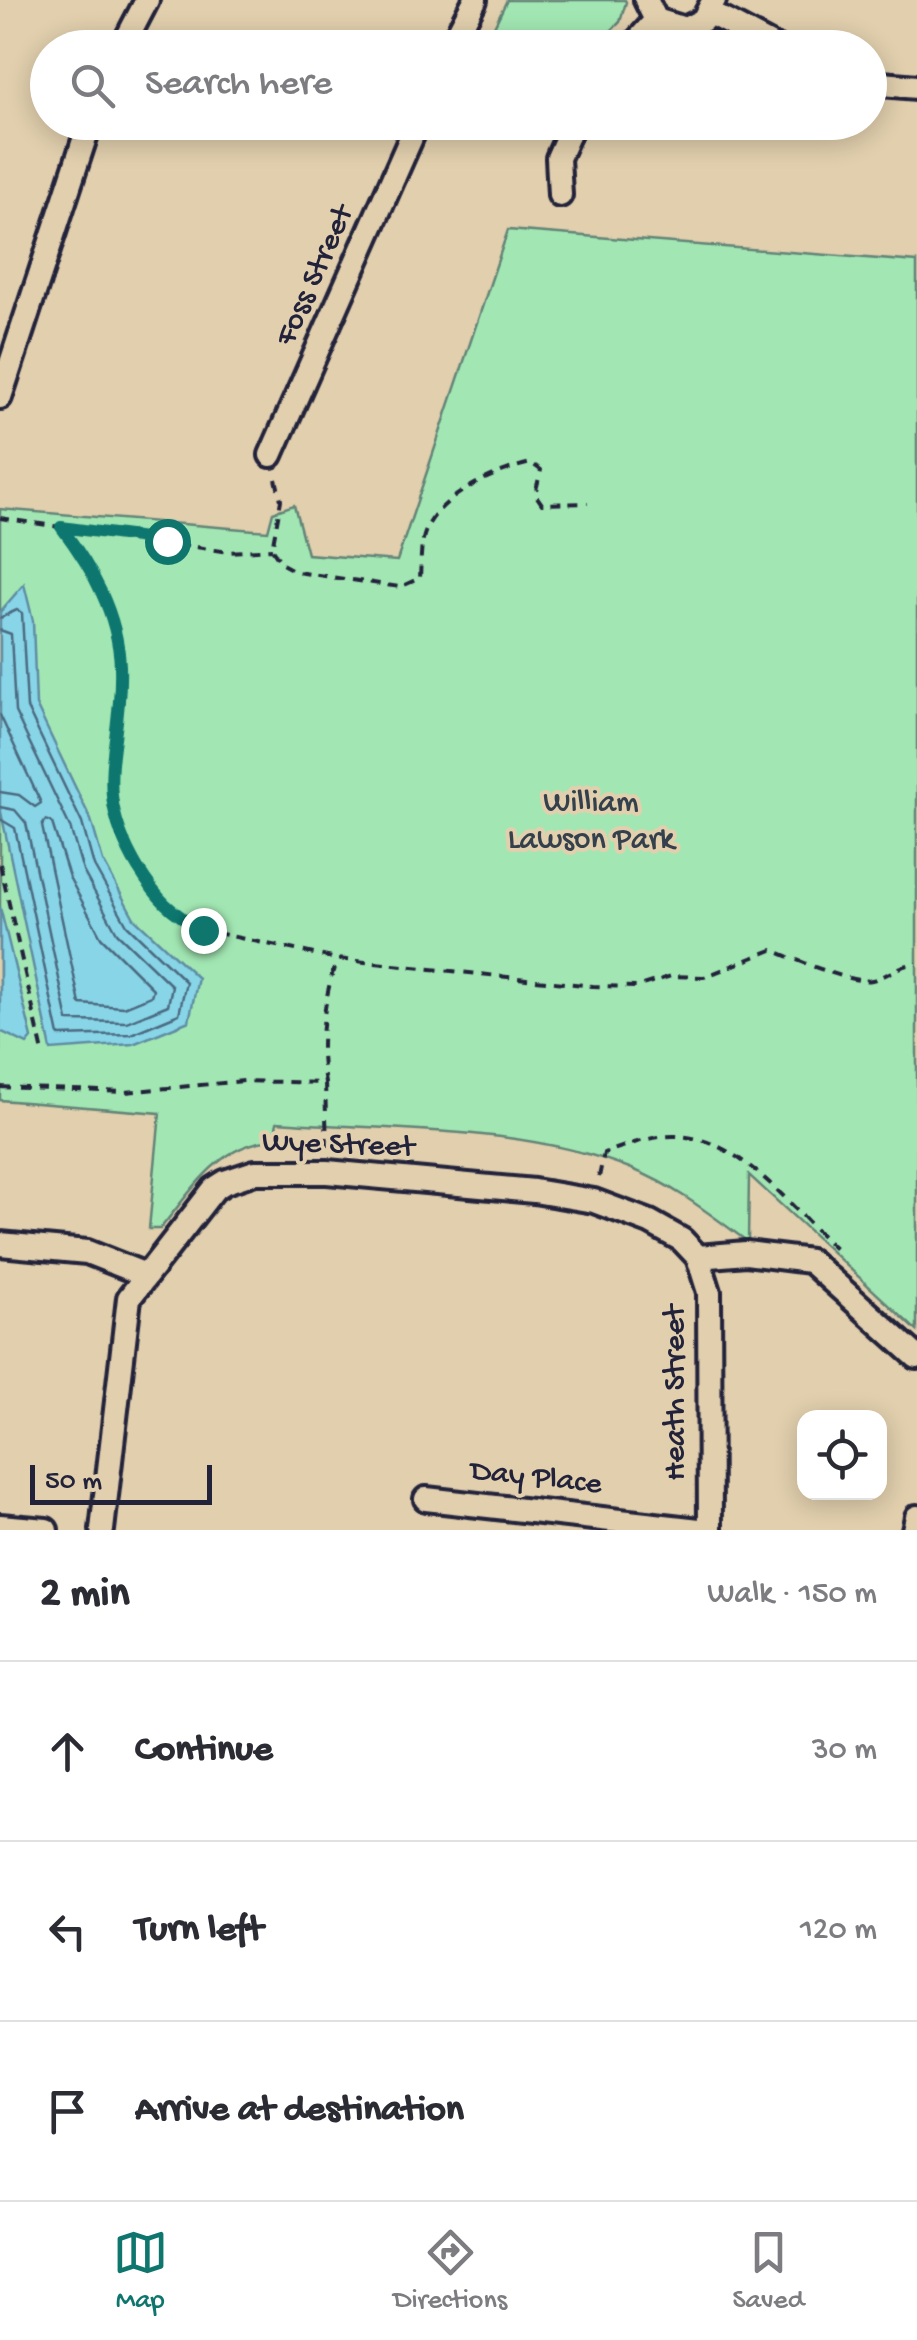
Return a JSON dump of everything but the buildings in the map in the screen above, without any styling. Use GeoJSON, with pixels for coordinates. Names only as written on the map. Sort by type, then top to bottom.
{"type":"FeatureCollection","features":[{"type":"Feature","properties":{"kind":"street"},"geometry":{"type":"LineString","coordinates":[[131,30],[147,0]]}},
{"type":"Feature","properties":{"kind":"street"},"geometry":{"type":"LineString","coordinates":[[459,30],[474,0]]}},
{"type":"Feature","properties":{"kind":"street"},"geometry":{"type":"LineString","coordinates":[[651,10],[685,29],[712,6],[749,30]]}},
{"type":"Feature","properties":{"kind":"street"},"geometry":{"type":"LineString","coordinates":[[887,84],[917,87]]}},
{"type":"Feature","properties":{"kind":"street"},"geometry":{"type":"LineString","coordinates":[[0,397],[84,140]]}},
{"type":"Feature","properties":{"kind":"street","name":"Foss Street"},"geometry":{"type":"LineString","coordinates":[[270,454],[410,140]]}},
{"type":"Feature","properties":{"kind":"street"},"geometry":{"type":"LineString","coordinates":[[560,196],[558,158],[566,140]]}},
{"type":"Feature","properties":{"kind":"street","name":"Wye Street"},"geometry":{"type":"LineString","coordinates":[[102,1530],[125,1314],[143,1274],[214,1189],[225,1182],[255,1172],[327,1172],[534,1191],[594,1201],[650,1222],[682,1240],[698,1257]]}},
{"type":"Feature","properties":{"kind":"street"},"geometry":{"type":"LineString","coordinates":[[0,1244],[87,1252],[143,1274]]}},
{"type":"Feature","properties":{"kind":"street"},"geometry":{"type":"LineString","coordinates":[[698,1257],[746,1253],[810,1261],[917,1358]]}},
{"type":"Feature","properties":{"kind":"street","name":"Heath Street"},"geometry":{"type":"LineString","coordinates":[[698,1257],[709,1292],[710,1530]]}},
{"type":"Feature","properties":{"kind":"street","name":"Day Place"},"geometry":{"type":"LineString","coordinates":[[426,1499],[699,1530]]}},
{"type":"Feature","properties":{"kind":"street"},"geometry":{"type":"LineString","coordinates":[[914,1530],[917,1517]]}},
{"type":"Feature","properties":{"kind":"street"},"geometry":{"type":"LineString","coordinates":[[0,1526],[46,1530]]}},
{"type":"Feature","properties":{"kind":"path"},"geometry":{"type":"LineString","coordinates":[[270,454],[281,500],[272,549],[282,564],[296,572],[400,588],[420,578],[426,528],[454,498],[499,470],[532,463],[541,470],[535,494],[542,504],[588,503]]}},
{"type":"Feature","properties":{"kind":"path"},"geometry":{"type":"LineString","coordinates":[[0,518],[229,552],[272,549]]}},
{"type":"Feature","properties":{"kind":"path"},"geometry":{"type":"LineString","coordinates":[[61,527],[88,563],[114,623],[120,668],[110,784],[118,834],[168,911],[203,930],[336,959],[636,987],[671,976],[704,977],[772,950],[860,982],[876,980],[902,964],[917,964]]}},
{"type":"Feature","properties":{"kind":"path"},"geometry":{"type":"LineString","coordinates":[[0,864],[43,1053]]}},
{"type":"Feature","properties":{"kind":"path"},"geometry":{"type":"LineString","coordinates":[[327,1172],[324,1024],[336,959]]}},
{"type":"Feature","properties":{"kind":"path"},"geometry":{"type":"LineString","coordinates":[[0,1086],[124,1092],[244,1081],[325,1083]]}},
{"type":"Feature","properties":{"kind":"path"},"geometry":{"type":"LineString","coordinates":[[594,1201],[604,1154],[652,1138],[698,1138],[715,1142],[744,1164],[845,1258]]}},
{"type":"Feature","properties":{"kind":"green space"},"geometry":{"type":"Polygon","coordinates":[[[507,0],[626,2],[620,22],[612,30],[492,30],[507,0]]]}},
{"type":"Feature","properties":{"kind":"green space","name":"William Lawson Park"},"geometry":{"type":"Polygon","coordinates":[[[508,230],[917,262],[917,1331],[749,1175],[748,1242],[663,1184],[590,1155],[546,1144],[457,1132],[277,1122],[274,1140],[255,1143],[222,1159],[160,1229],[149,1229],[160,1113],[0,1100],[0,509],[268,531],[273,512],[294,505],[307,554],[397,561],[508,230]]]}},
{"type":"Feature","properties":{"kind":"water"},"geometry":{"type":"Polygon","coordinates":[[[24,584],[33,621],[36,705],[91,820],[103,861],[134,918],[198,978],[189,1021],[133,1044],[51,1050],[0,807],[0,612],[24,584]]]}},
{"type":"Feature","properties":{"kind":"water"},"geometry":{"type":"Polygon","coordinates":[[[0,907],[32,1038],[27,1044],[0,1031],[0,907]]]}},
{"type":"Feature","properties":{"kind":"route"},"geometry":{"type":"LineString","coordinates":[[167,541],[61,527],[88,563],[114,623],[120,668],[110,784],[118,834],[168,911],[203,930]]}}]}
